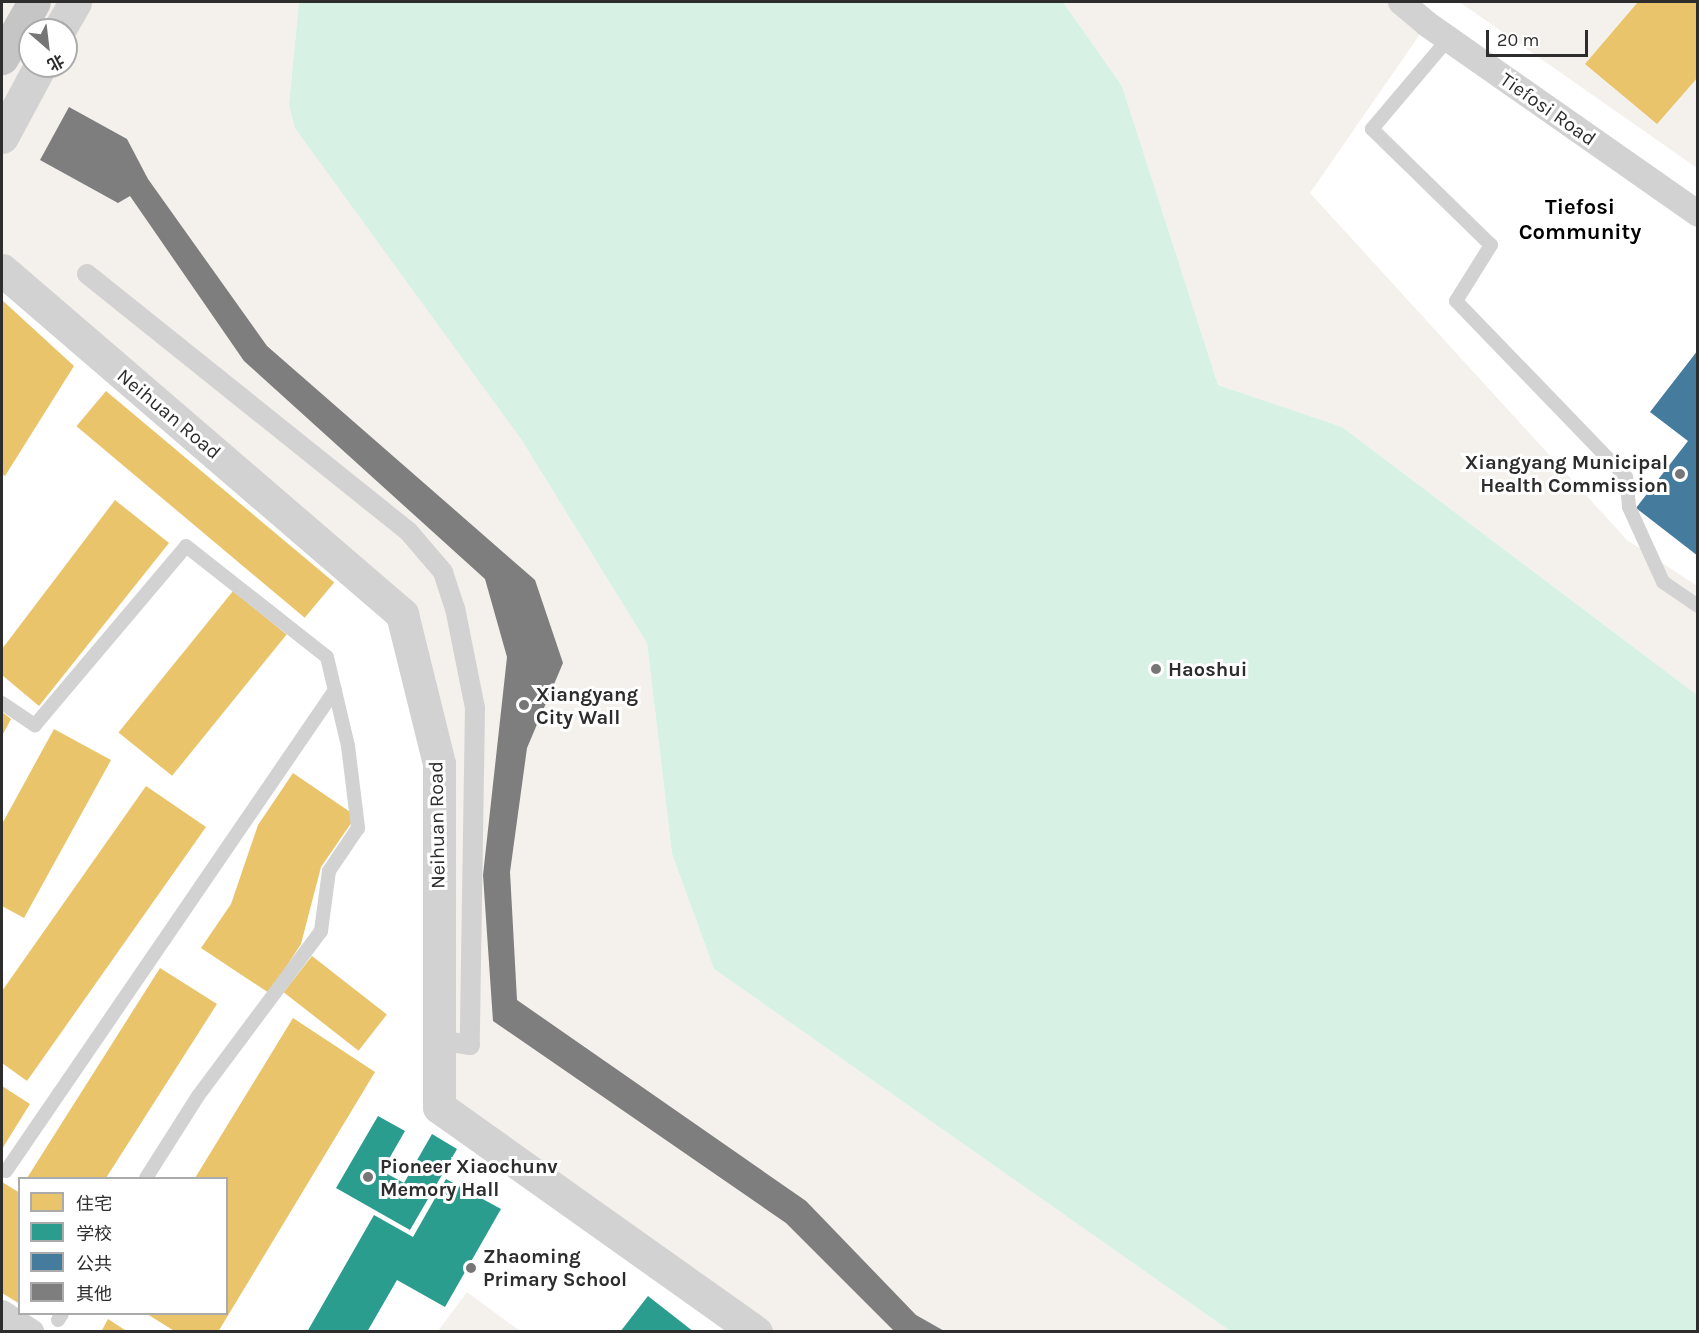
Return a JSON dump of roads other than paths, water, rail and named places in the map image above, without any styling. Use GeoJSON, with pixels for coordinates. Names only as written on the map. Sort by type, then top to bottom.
{"type":"FeatureCollection","features":[{"type":"Feature","properties":{"kind":"main road"},"geometry":{"type":"LineString","coordinates":[[2,58],[34,2]]}},
{"type":"Feature","properties":{"kind":"street"},"geometry":{"type":"LineString","coordinates":[[66,18],[75,2]]}},
{"type":"Feature","properties":{"kind":"street","name":"Tiefosi Road"},"geometry":{"type":"LineString","coordinates":[[1401,2],[1448,39],[1698,214]]}},
{"type":"Feature","properties":{"kind":"street"},"geometry":{"type":"LineString","coordinates":[[2,137],[34,78]]}},
{"type":"Feature","properties":{"kind":"street","name":"Neihuan Road"},"geometry":{"type":"LineString","coordinates":[[2,270],[402,614],[439,764],[439,1107],[756,1332]]}},
{"type":"Feature","properties":{"kind":"street"},"geometry":{"type":"LineString","coordinates":[[87,274],[408,531],[443,572],[455,608],[475,708],[470,1045],[439,1040]]}},
{"type":"Feature","properties":{"kind":"street"},"geometry":{"type":"LineString","coordinates":[[2,1313],[31,1332]]}},
{"type":"Feature","properties":{"kind":"lane"},"geometry":{"type":"LineString","coordinates":[[1448,39],[1372,129],[1491,245],[1456,301],[1626,477],[1629,507],[1663,582],[1698,606]]}},
{"type":"Feature","properties":{"kind":"lane"},"geometry":{"type":"LineString","coordinates":[[2,703],[35,725],[186,546],[327,657],[348,746],[358,828],[329,871],[321,931],[198,1096],[147,1177]]}},
{"type":"Feature","properties":{"kind":"lane"},"geometry":{"type":"LineString","coordinates":[[6,1172],[335,690]]}},
{"type":"Feature","properties":{"kind":"place","name":"Xiangyang Municipal Health Commission"},"geometry":{"type":"Point","coordinates":[1680,474]}},
{"type":"Feature","properties":{"kind":"place","name":"Haoshui"},"geometry":{"type":"Point","coordinates":[1156,669]}},
{"type":"Feature","properties":{"kind":"place","name":"Xiangyang City Wall"},"geometry":{"type":"Point","coordinates":[524,705]}},
{"type":"Feature","properties":{"kind":"place","name":"Pioneer Xiaochunv Memory Hall"},"geometry":{"type":"Point","coordinates":[368,1177]}},
{"type":"Feature","properties":{"kind":"place","name":"Zhaoming Primary School"},"geometry":{"type":"Point","coordinates":[471,1268]}},
{"type":"Feature","properties":{"kind":"district","name":"Tiefosi Community"},"geometry":{"type":"Point","coordinates":[1580,220]}}]}
